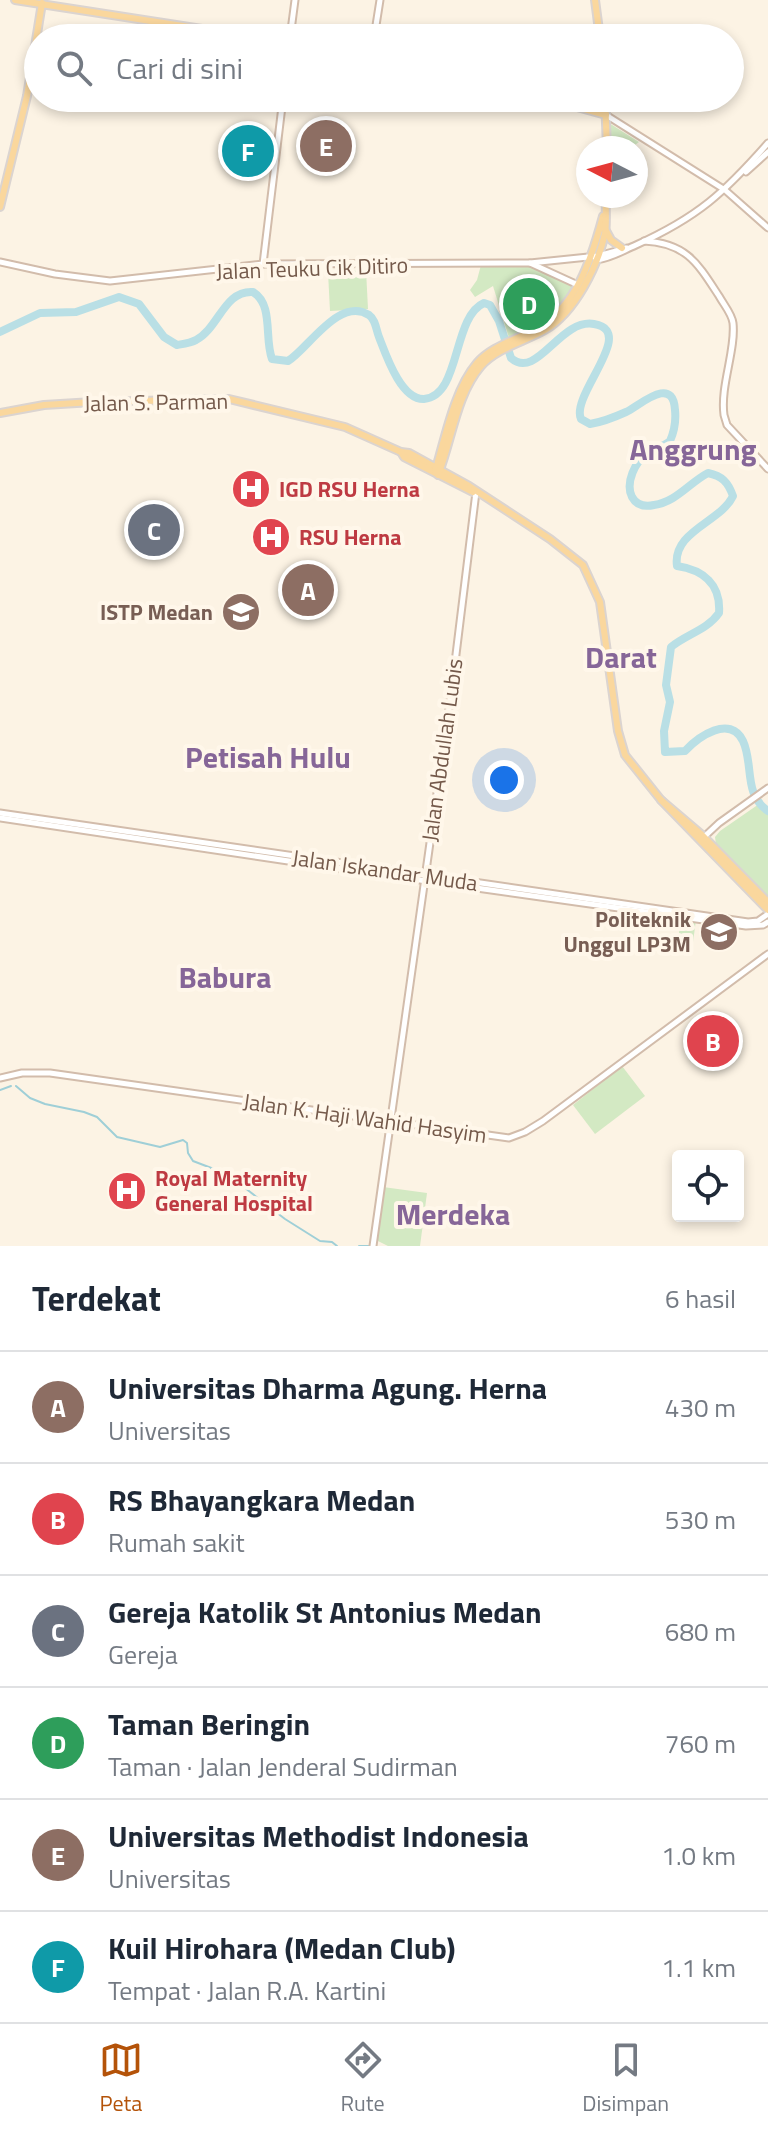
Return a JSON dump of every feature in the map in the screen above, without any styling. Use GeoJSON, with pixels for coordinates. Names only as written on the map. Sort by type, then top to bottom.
{"type":"FeatureCollection","features":[{"type":"Feature","properties":{"kind":"main road"},"geometry":{"type":"LineString","coordinates":[[15,0],[175,24]]}},
{"type":"Feature","properties":{"kind":"main road"},"geometry":{"type":"LineString","coordinates":[[595,0],[598,24]]}},
{"type":"Feature","properties":{"kind":"main road"},"geometry":{"type":"LineString","coordinates":[[37,24],[40,2]]}},
{"type":"Feature","properties":{"kind":"main road"},"geometry":{"type":"LineString","coordinates":[[0,207],[24,107]]}},
{"type":"Feature","properties":{"kind":"main road"},"geometry":{"type":"LineString","coordinates":[[595,112],[606,115]]}},
{"type":"Feature","properties":{"kind":"main road"},"geometry":{"type":"LineString","coordinates":[[606,112],[607,136]]}},
{"type":"Feature","properties":{"kind":"main road"},"geometry":{"type":"LineString","coordinates":[[520,340],[553,317],[578,285],[592,258],[605,208]]}},
{"type":"Feature","properties":{"kind":"main road"},"geometry":{"type":"LineString","coordinates":[[604,213],[605,229],[611,240],[625,248]]}},
{"type":"Feature","properties":{"kind":"main road"},"geometry":{"type":"LineString","coordinates":[[437,471],[451,418],[471,372],[482,358],[543,331],[559,318],[574,300],[605,229]]}},
{"type":"Feature","properties":{"kind":"main road"},"geometry":{"type":"LineString","coordinates":[[437,471],[473,380],[480,367],[497,350]]}},
{"type":"Feature","properties":{"kind":"main road","name":"Jalan S. Parman"},"geometry":{"type":"LineString","coordinates":[[0,413],[60,404],[141,399],[229,399],[345,427],[409,453],[437,471]]}},
{"type":"Feature","properties":{"kind":"main road"},"geometry":{"type":"LineString","coordinates":[[445,457],[448,474]]}},
{"type":"Feature","properties":{"kind":"main road"},"geometry":{"type":"LineString","coordinates":[[437,471],[448,474],[563,547],[585,568],[596,590],[604,621],[620,743],[637,772],[662,802],[768,912]]}},
{"type":"Feature","properties":{"kind":"main road"},"geometry":{"type":"LineString","coordinates":[[437,471],[469,491],[476,492]]}},
{"type":"Feature","properties":{"kind":"main road"},"geometry":{"type":"LineString","coordinates":[[662,802],[677,811],[768,902]]}},
{"type":"Feature","properties":{"kind":"street"},"geometry":{"type":"LineString","coordinates":[[292,24],[295,0]]}},
{"type":"Feature","properties":{"kind":"street"},"geometry":{"type":"LineString","coordinates":[[376,24],[380,0]]}},
{"type":"Feature","properties":{"kind":"street"},"geometry":{"type":"LineString","coordinates":[[263,264],[281,112]]}},
{"type":"Feature","properties":{"kind":"street"},"geometry":{"type":"LineString","coordinates":[[606,115],[725,190],[766,225]]}},
{"type":"Feature","properties":{"kind":"street"},"geometry":{"type":"LineString","coordinates":[[742,174],[768,143]]}},
{"type":"Feature","properties":{"kind":"street"},"geometry":{"type":"LineString","coordinates":[[742,174],[768,152]]}},
{"type":"Feature","properties":{"kind":"street","name":"Jalan Teuku Cik Ditiro"},"geometry":{"type":"LineString","coordinates":[[0,262],[55,274],[110,281],[263,264],[530,263],[592,258],[617,255],[625,248],[688,219],[742,174]]}},
{"type":"Feature","properties":{"kind":"street"},"geometry":{"type":"LineString","coordinates":[[644,241],[671,245],[686,253],[733,320],[724,415],[727,425],[768,469]]}},
{"type":"Feature","properties":{"kind":"street","name":"Jalan Teuku Cik Ditiro"},"geometry":{"type":"LineString","coordinates":[[530,263],[578,285]]}},
{"type":"Feature","properties":{"kind":"street","name":"Jalan Abdullah Lubis"},"geometry":{"type":"LineString","coordinates":[[373,1246],[476,492]]}},
{"type":"Feature","properties":{"kind":"street"},"geometry":{"type":"LineString","coordinates":[[704,837],[766,790]]}},
{"type":"Feature","properties":{"kind":"street","name":"Jalan Iskandar Muda"},"geometry":{"type":"LineString","coordinates":[[0,815],[746,926],[766,924]]}},
{"type":"Feature","properties":{"kind":"street","name":"Jalan Iskandar Muda"},"geometry":{"type":"LineString","coordinates":[[649,910],[748,922],[758,921],[768,912]]}},
{"type":"Feature","properties":{"kind":"street","name":"Jalan K. Haji Wahid Hasyim"},"geometry":{"type":"LineString","coordinates":[[0,1078],[22,1073],[50,1073],[502,1138],[525,1132],[768,954]]}},
{"type":"Feature","properties":{"kind":"green space"},"geometry":{"type":"Polygon","coordinates":[[[609,123],[630,136],[610,136],[609,123]]]}},
{"type":"Feature","properties":{"kind":"green space"},"geometry":{"type":"Polygon","coordinates":[[[481,265],[528,266],[574,286],[546,317],[509,338],[493,286],[475,297],[470,290],[481,265]]]}},
{"type":"Feature","properties":{"kind":"green space"},"geometry":{"type":"Polygon","coordinates":[[[366,270],[368,309],[330,311],[328,272],[366,270]]]}},
{"type":"Feature","properties":{"kind":"green space"},"geometry":{"type":"Polygon","coordinates":[[[759,804],[768,811],[768,898],[716,845],[715,837],[759,804]]]}},
{"type":"Feature","properties":{"kind":"green space"},"geometry":{"type":"Polygon","coordinates":[[[681,918],[696,920],[693,942],[678,940],[681,918]]]}},
{"type":"Feature","properties":{"kind":"green space"},"geometry":{"type":"Polygon","coordinates":[[[622,1066],[645,1096],[595,1134],[573,1105],[622,1066]]]}},
{"type":"Feature","properties":{"kind":"green space"},"geometry":{"type":"Polygon","coordinates":[[[383,1187],[427,1193],[420,1246],[388,1246],[376,1240],[383,1187]]]}},
{"type":"Feature","properties":{"kind":"water"},"geometry":{"type":"Polygon","coordinates":[[[525,281],[537,291],[542,305],[528,299],[519,283],[525,281]]]}},
{"type":"Feature","properties":{"kind":"waterway"},"geometry":{"type":"LineString","coordinates":[[0,332],[40,313],[76,312],[119,297],[139,304],[164,337],[177,345],[196,340],[235,297],[253,292],[264,305],[272,359],[288,361],[335,318],[346,312],[358,311],[373,320],[390,365],[402,385],[408,392],[424,399],[436,395],[444,385],[466,323],[484,303],[490,305],[499,321],[511,358],[521,363],[540,356],[570,330],[582,325],[594,324],[606,329],[609,338],[606,351],[580,408],[581,419],[590,424],[604,421],[662,393],[673,400],[675,410],[670,441],[643,457],[632,473],[630,491],[634,500],[644,506],[662,503],[708,473],[724,480],[733,496],[718,513],[689,535],[677,554],[677,566],[703,575],[714,587],[719,613],[709,624],[671,647],[666,685],[670,702],[664,731],[665,752],[685,751],[714,731],[730,729],[737,733],[746,750],[755,796],[768,811]]}},
{"type":"Feature","properties":{"kind":"waterway"},"geometry":{"type":"LineString","coordinates":[[0,1090],[11,1086]]}},
{"type":"Feature","properties":{"kind":"waterway"},"geometry":{"type":"LineString","coordinates":[[16,1086],[30,1098],[45,1104],[97,1117],[117,1137],[160,1147],[183,1140],[193,1161],[227,1174],[285,1219],[320,1241],[332,1242],[337,1246]]}},
{"type":"Feature","properties":{"kind":"waterway"},"geometry":{"type":"LineString","coordinates":[[359,1246],[370,1246]]}},
{"type":"Feature","properties":{"kind":"place","name":"Universitas Methodist Indonesia"},"geometry":{"type":"Point","coordinates":[326,146]}},
{"type":"Feature","properties":{"kind":"place","name":"Kuil Hirohara (Medan Club)"},"geometry":{"type":"Point","coordinates":[248,151]}},
{"type":"Feature","properties":{"kind":"place","name":"Taman Beringin"},"geometry":{"type":"Point","coordinates":[529,304]}},
{"type":"Feature","properties":{"kind":"place","name":"IGD RSU Herna"},"geometry":{"type":"Point","coordinates":[251,489]}},
{"type":"Feature","properties":{"kind":"place","name":"Gereja Katolik St Antonius Medan"},"geometry":{"type":"Point","coordinates":[154,530]}},
{"type":"Feature","properties":{"kind":"place","name":"RSU Herna"},"geometry":{"type":"Point","coordinates":[271,537]}},
{"type":"Feature","properties":{"kind":"place","name":"Universitas Dharma Agung. Herna"},"geometry":{"type":"Point","coordinates":[308,590]}},
{"type":"Feature","properties":{"kind":"place","name":"ISTP Medan"},"geometry":{"type":"Point","coordinates":[241,612]}},
{"type":"Feature","properties":{"kind":"place","name":"Politeknik Unggul LP3M"},"geometry":{"type":"Point","coordinates":[719,932]}},
{"type":"Feature","properties":{"kind":"place","name":"RS Bhayangkara Medan"},"geometry":{"type":"Point","coordinates":[713,1041]}},
{"type":"Feature","properties":{"kind":"place","name":"Royal Maternity General Hospital"},"geometry":{"type":"Point","coordinates":[127,1191]}},
{"type":"Feature","properties":{"kind":"district","name":"Anggrung"},"geometry":{"type":"Point","coordinates":[693,450]}},
{"type":"Feature","properties":{"kind":"district","name":"Darat"},"geometry":{"type":"Point","coordinates":[621,658]}},
{"type":"Feature","properties":{"kind":"district","name":"Petisah Hulu"},"geometry":{"type":"Point","coordinates":[268,758]}},
{"type":"Feature","properties":{"kind":"district","name":"Babura"},"geometry":{"type":"Point","coordinates":[225,978]}},
{"type":"Feature","properties":{"kind":"district","name":"Merdeka"},"geometry":{"type":"Point","coordinates":[453,1215]}}]}
